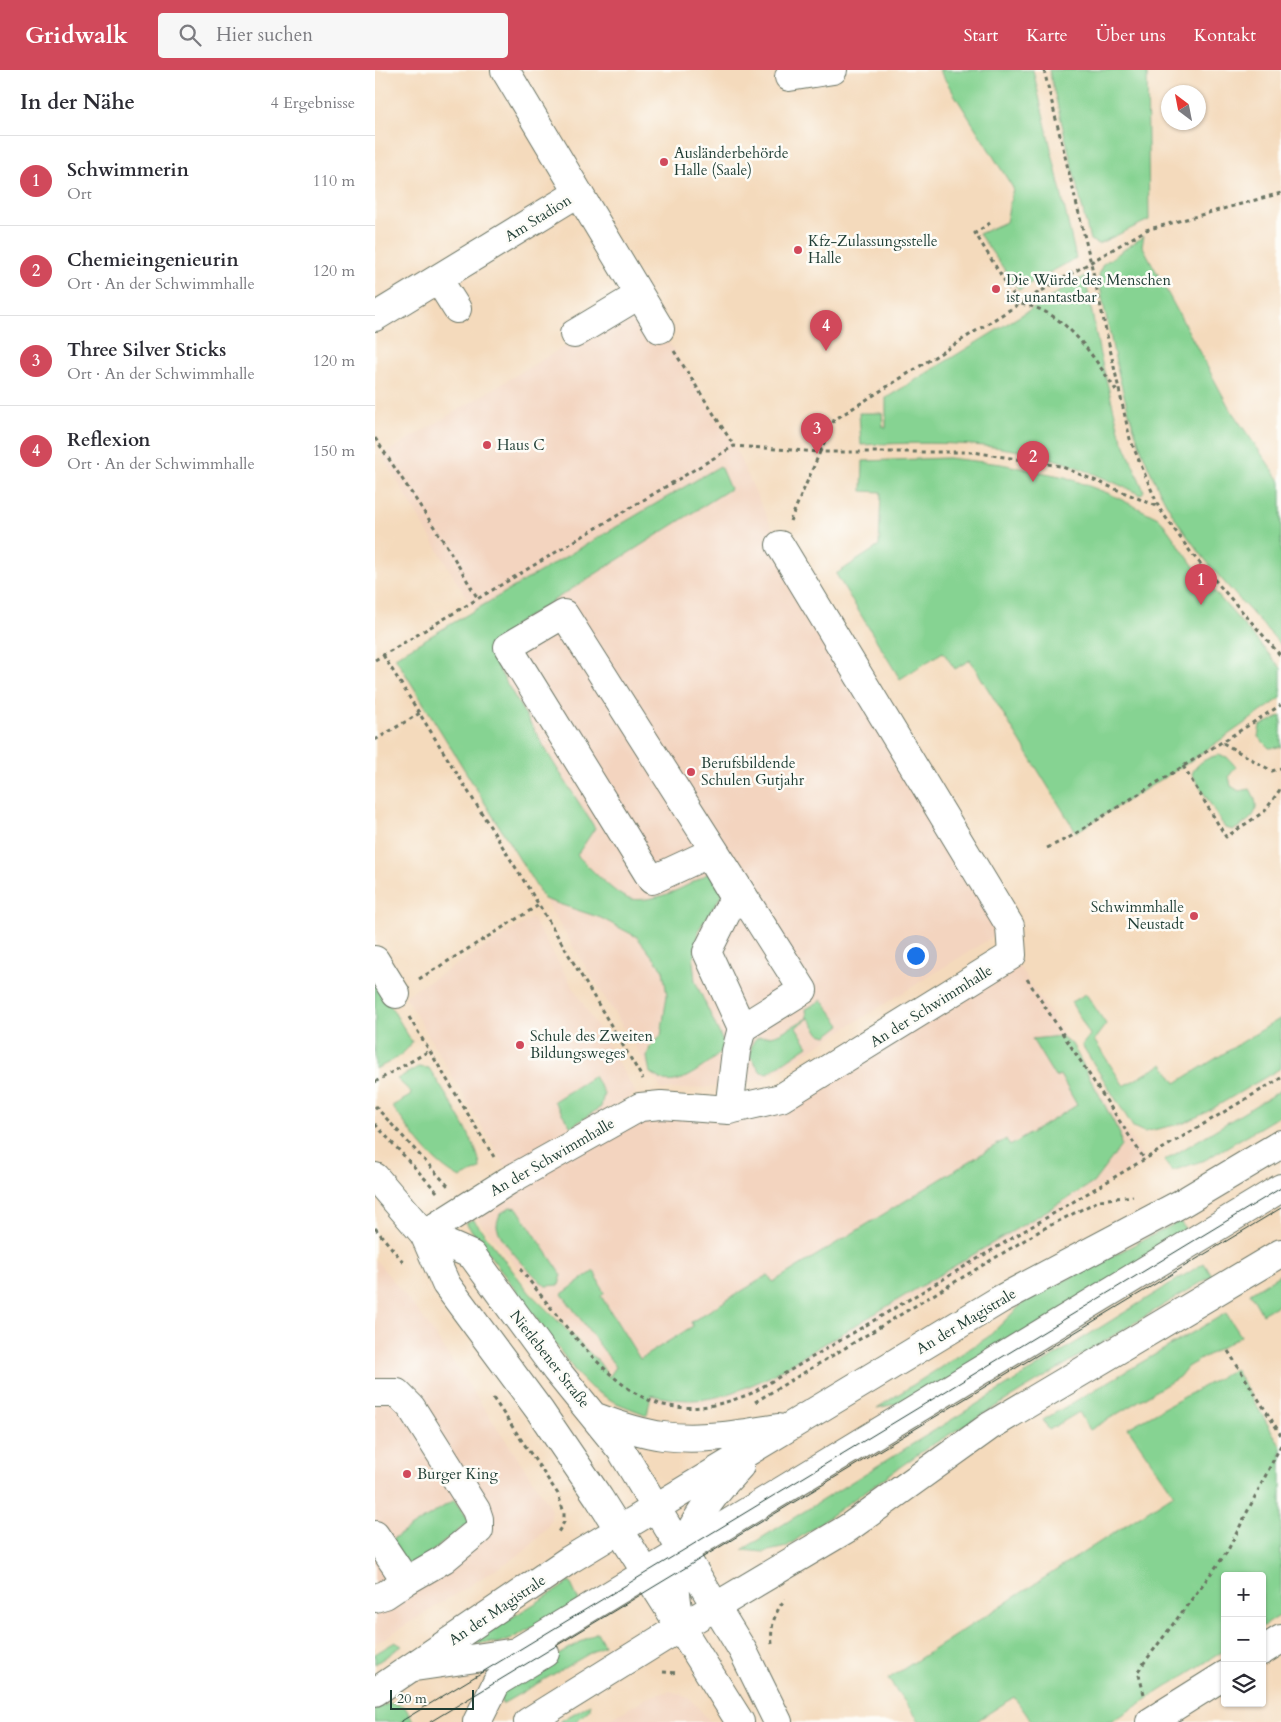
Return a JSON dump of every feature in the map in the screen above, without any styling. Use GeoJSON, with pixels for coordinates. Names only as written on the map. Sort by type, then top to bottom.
{"type":"FeatureCollection","features":[{"type":"Feature","properties":{"kind":"main road","name":"Am Stadion"},"geometry":{"type":"LineString","coordinates":[[375,317],[578,193],[505,70]]}},
{"type":"Feature","properties":{"kind":"main road"},"geometry":{"type":"LineString","coordinates":[[789,77],[833,70]]}},
{"type":"Feature","properties":{"kind":"main road"},"geometry":{"type":"LineString","coordinates":[[578,193],[660,329]]}},
{"type":"Feature","properties":{"kind":"main road"},"geometry":{"type":"LineString","coordinates":[[438,279],[457,309]]}},
{"type":"Feature","properties":{"kind":"main road"},"geometry":{"type":"LineString","coordinates":[[574,334],[639,295]]}},
{"type":"Feature","properties":{"kind":"main road"},"geometry":{"type":"LineString","coordinates":[[781,545],[1010,926],[1012,955]]}},
{"type":"Feature","properties":{"kind":"main road"},"geometry":{"type":"LineString","coordinates":[[729,1110],[735,1051],[742,1028],[803,990],[565,614],[508,647],[652,880],[708,854],[734,898],[707,952],[742,1028]]}},
{"type":"Feature","properties":{"kind":"main road","name":"An der Schwimmhalle"},"geometry":{"type":"LineString","coordinates":[[424,1234],[508,1181],[640,1106],[661,1105],[729,1110],[781,1098],[1012,955]]}},
{"type":"Feature","properties":{"kind":"main road"},"geometry":{"type":"LineString","coordinates":[[375,960],[396,994]]}},
{"type":"Feature","properties":{"kind":"main road","name":"An der Magistrale"},"geometry":{"type":"LineString","coordinates":[[375,1692],[569,1560],[1001,1300],[1182,1203],[1281,1144]]}},
{"type":"Feature","properties":{"kind":"main road","name":"Nietlebener Straße"},"geometry":{"type":"LineString","coordinates":[[375,1177],[424,1234],[446,1284],[540,1411],[619,1531]]}},
{"type":"Feature","properties":{"kind":"main road"},"geometry":{"type":"LineString","coordinates":[[477,1722],[497,1682],[908,1414],[1281,1188]]}},
{"type":"Feature","properties":{"kind":"main road"},"geometry":{"type":"LineString","coordinates":[[415,1666],[516,1652],[669,1570],[1281,1208]]}},
{"type":"Feature","properties":{"kind":"main road","name":"Nietlebener Straße"},"geometry":{"type":"LineString","coordinates":[[424,1234],[472,1255],[556,1370],[627,1458],[656,1508]]}},
{"type":"Feature","properties":{"kind":"main road"},"geometry":{"type":"LineString","coordinates":[[529,1722],[848,1528],[990,1426],[1281,1253]]}},
{"type":"Feature","properties":{"kind":"main road"},"geometry":{"type":"LineString","coordinates":[[375,1393],[397,1393],[407,1403],[424,1427],[479,1519],[479,1530],[469,1541],[385,1595],[375,1598]]}},
{"type":"Feature","properties":{"kind":"main road"},"geometry":{"type":"LineString","coordinates":[[656,1508],[668,1515],[698,1520],[721,1510],[864,1421],[908,1414]]}},
{"type":"Feature","properties":{"kind":"main road"},"geometry":{"type":"LineString","coordinates":[[596,1418],[641,1432],[678,1438],[709,1437],[789,1427]]}},
{"type":"Feature","properties":{"kind":"main road"},"geometry":{"type":"LineString","coordinates":[[669,1570],[698,1520],[733,1473],[762,1444]]}},
{"type":"Feature","properties":{"kind":"main road"},"geometry":{"type":"LineString","coordinates":[[656,1508],[681,1628],[740,1722]]}},
{"type":"Feature","properties":{"kind":"main road"},"geometry":{"type":"LineString","coordinates":[[619,1531],[716,1607],[743,1651],[778,1722]]}},
{"type":"Feature","properties":{"kind":"main road"},"geometry":{"type":"LineString","coordinates":[[375,1535],[406,1581]]}},
{"type":"Feature","properties":{"kind":"main road"},"geometry":{"type":"LineString","coordinates":[[1266,1648],[1281,1639]]}},
{"type":"Feature","properties":{"kind":"main road"},"geometry":{"type":"LineString","coordinates":[[1151,1722],[1221,1678]]}},
{"type":"Feature","properties":{"kind":"path"},"geometry":{"type":"LineString","coordinates":[[1045,70],[1091,263],[1130,439],[1159,508],[1192,554],[1281,656]]}},
{"type":"Feature","properties":{"kind":"path"},"geometry":{"type":"LineString","coordinates":[[781,545],[834,420],[1019,304],[1145,230],[1281,193]]}},
{"type":"Feature","properties":{"kind":"path"},"geometry":{"type":"LineString","coordinates":[[990,224],[975,233],[1019,304]]}},
{"type":"Feature","properties":{"kind":"path"},"geometry":{"type":"LineString","coordinates":[[1019,304],[1036,306],[1076,334],[1120,395]]}},
{"type":"Feature","properties":{"kind":"path"},"geometry":{"type":"LineString","coordinates":[[660,329],[734,446]]}},
{"type":"Feature","properties":{"kind":"path"},"geometry":{"type":"LineString","coordinates":[[375,438],[448,548],[478,599]]}},
{"type":"Feature","properties":{"kind":"path"},"geometry":{"type":"LineString","coordinates":[[375,660],[734,446],[820,452],[983,454],[1060,466],[1159,508]]}},
{"type":"Feature","properties":{"kind":"path"},"geometry":{"type":"LineString","coordinates":[[383,655],[539,905],[643,1079],[645,1091],[640,1106]]}},
{"type":"Feature","properties":{"kind":"path"},"geometry":{"type":"LineString","coordinates":[[1047,848],[1070,837],[1281,705]]}},
{"type":"Feature","properties":{"kind":"path"},"geometry":{"type":"LineString","coordinates":[[375,740],[420,713]]}},
{"type":"Feature","properties":{"kind":"path"},"geometry":{"type":"LineString","coordinates":[[1223,743],[1272,771],[1281,768]]}},
{"type":"Feature","properties":{"kind":"path"},"geometry":{"type":"LineString","coordinates":[[1183,766],[1226,837],[1265,811],[1281,788]]}},
{"type":"Feature","properties":{"kind":"path"},"geometry":{"type":"LineString","coordinates":[[508,1181],[396,994],[539,905]]}},
{"type":"Feature","properties":{"kind":"path"},"geometry":{"type":"LineString","coordinates":[[1012,955],[1145,1160]]}},
{"type":"Feature","properties":{"kind":"path"},"geometry":{"type":"LineString","coordinates":[[375,1082],[429,1051]]}},
{"type":"Feature","properties":{"kind":"path"},"geometry":{"type":"LineString","coordinates":[[665,1404],[708,1407],[752,1393],[1281,1078]]}},
{"type":"Feature","properties":{"kind":"path"},"geometry":{"type":"LineString","coordinates":[[375,1124],[456,1213]]}},
{"type":"Feature","properties":{"kind":"path"},"geometry":{"type":"LineString","coordinates":[[749,1406],[1043,1229],[1100,1200],[1143,1195]]}},
{"type":"Feature","properties":{"kind":"path"},"geometry":{"type":"LineString","coordinates":[[1229,1351],[1281,1436]]}},
{"type":"Feature","properties":{"kind":"path"},"geometry":{"type":"LineString","coordinates":[[1151,1722],[1138,1671],[1227,1552],[1281,1445]]}},
{"type":"Feature","properties":{"kind":"path"},"geometry":{"type":"LineString","coordinates":[[773,1649],[771,1636],[774,1617],[788,1595]]}},
{"type":"Feature","properties":{"kind":"path"},"geometry":{"type":"LineString","coordinates":[[658,1672],[679,1673]]}},
{"type":"Feature","properties":{"kind":"shaded area","name":"Berufsbildende Schulen Gutjahr"},"geometry":{"type":"Polygon","coordinates":[[[639,295],[734,446],[780,545],[1010,926],[764,1079],[732,1086],[662,1090],[394,657],[474,611],[382,455],[577,339],[639,295]]]}},
{"type":"Feature","properties":{"kind":"shaded area","name":"Schule des Zweiten Bildungsweges"},"geometry":{"type":"Polygon","coordinates":[[[532,918],[636,1093],[507,1169],[405,996],[532,918]]]}},
{"type":"Feature","properties":{"kind":"shaded area"},"geometry":{"type":"Polygon","coordinates":[[[1012,955],[1145,1160],[752,1393],[708,1407],[687,1407],[652,1401],[622,1383],[598,1362],[467,1207],[640,1107],[781,1098],[1012,955]]]}},
{"type":"Feature","properties":{"kind":"shaded area"},"geometry":{"type":"Polygon","coordinates":[[[375,1259],[422,1316],[548,1503],[551,1519],[547,1528],[525,1551],[375,1644],[375,1259]]]}},
{"type":"Feature","properties":{"kind":"shaded area"},"geometry":{"type":"Polygon","coordinates":[[[669,1691],[681,1694],[691,1700],[711,1722],[606,1722],[646,1698],[669,1691]]]}},
{"type":"Feature","properties":{"kind":"green space"},"geometry":{"type":"Polygon","coordinates":[[[939,70],[1033,70],[1076,258],[1019,290],[979,234],[1006,222],[1013,188],[939,70]]]}},
{"type":"Feature","properties":{"kind":"green space"},"geometry":{"type":"Polygon","coordinates":[[[1049,70],[1147,70],[1149,220],[1098,244],[1090,240],[1049,70]]]}},
{"type":"Feature","properties":{"kind":"green space"},"geometry":{"type":"Polygon","coordinates":[[[1144,236],[1142,245],[1230,409],[1281,482],[1281,645],[1220,577],[1178,522],[1156,484],[1133,425],[1116,364],[1102,300],[1099,273],[1103,264],[1144,236]]]}},
{"type":"Feature","properties":{"kind":"green space"},"geometry":{"type":"Polygon","coordinates":[[[1085,276],[1100,355],[1120,434],[1144,491],[1141,495],[1105,478],[1068,464],[1020,451],[951,444],[861,445],[859,413],[882,413],[883,427],[886,428],[886,398],[1085,276]]]}},
{"type":"Feature","properties":{"kind":"green space"},"geometry":{"type":"Polygon","coordinates":[[[948,458],[1001,464],[1065,477],[1110,494],[1160,519],[1200,575],[1281,668],[1281,698],[1183,766],[1076,832],[970,660],[955,669],[943,652],[900,679],[836,574],[879,546],[881,492],[862,491],[863,461],[948,458]]]}},
{"type":"Feature","properties":{"kind":"green space"},"geometry":{"type":"Polygon","coordinates":[[[720,466],[730,489],[513,626],[492,658],[553,762],[595,828],[577,855],[610,887],[630,899],[640,900],[661,896],[682,888],[710,872],[723,893],[699,929],[693,961],[695,981],[726,1048],[697,1071],[672,1082],[664,1081],[650,1073],[647,1057],[650,1047],[661,1036],[667,995],[663,970],[637,937],[601,918],[544,899],[395,657],[720,466]]]}},
{"type":"Feature","properties":{"kind":"green space"},"geometry":{"type":"Polygon","coordinates":[[[1281,716],[1281,747],[1269,748],[1258,737],[1260,726],[1281,716]]]}},
{"type":"Feature","properties":{"kind":"green space"},"geometry":{"type":"Polygon","coordinates":[[[1219,755],[1227,757],[1236,767],[1229,776],[1231,786],[1239,791],[1250,789],[1256,804],[1256,809],[1251,818],[1234,830],[1225,828],[1192,774],[1203,761],[1219,755]]]}},
{"type":"Feature","properties":{"kind":"green space"},"geometry":{"type":"Polygon","coordinates":[[[375,980],[412,1042],[401,1055],[375,1069],[375,980]]]}},
{"type":"Feature","properties":{"kind":"green space"},"geometry":{"type":"Polygon","coordinates":[[[1086,994],[1106,1024],[1094,1040],[1124,1086],[1163,1064],[1176,1083],[1281,1018],[1281,1068],[1205,1113],[1184,1123],[1144,1132],[1133,1127],[1082,1045],[1090,1035],[1071,1002],[1086,994]]]}},
{"type":"Feature","properties":{"kind":"green space"},"geometry":{"type":"Polygon","coordinates":[[[822,1000],[841,1025],[827,1036],[820,1034],[809,1018],[796,1027],[808,1046],[768,1073],[761,1072],[750,1056],[753,1042],[759,1037],[780,1033],[807,1018],[806,1009],[822,1000]]]}},
{"type":"Feature","properties":{"kind":"green space"},"geometry":{"type":"Polygon","coordinates":[[[1061,1036],[1072,1044],[1120,1134],[1121,1146],[1093,1183],[769,1377],[725,1395],[698,1400],[684,1400],[651,1395],[647,1415],[614,1402],[591,1388],[578,1375],[466,1223],[473,1219],[529,1292],[599,1362],[609,1377],[616,1367],[562,1294],[594,1271],[604,1293],[601,1296],[640,1359],[693,1326],[691,1322],[768,1275],[773,1282],[1006,1139],[1010,1146],[1077,1105],[1060,1075],[1055,1077],[1032,1039],[1061,1036]]]}},
{"type":"Feature","properties":{"kind":"green space"},"geometry":{"type":"Polygon","coordinates":[[[418,1067],[429,1068],[451,1103],[468,1132],[479,1159],[480,1169],[460,1178],[449,1171],[422,1146],[392,1106],[410,1096],[411,1092],[397,1079],[418,1067]]]}},
{"type":"Feature","properties":{"kind":"green space"},"geometry":{"type":"Polygon","coordinates":[[[594,1076],[604,1093],[601,1107],[571,1127],[554,1101],[594,1076]]]}},
{"type":"Feature","properties":{"kind":"green space"},"geometry":{"type":"Polygon","coordinates":[[[1281,1090],[1281,1115],[1205,1160],[1172,1171],[1164,1161],[1281,1090]]]}},
{"type":"Feature","properties":{"kind":"green space"},"geometry":{"type":"Polygon","coordinates":[[[510,1207],[517,1208],[562,1275],[559,1285],[546,1286],[517,1258],[503,1240],[497,1222],[500,1214],[510,1207]]]}},
{"type":"Feature","properties":{"kind":"green space"},"geometry":{"type":"Polygon","coordinates":[[[1180,1221],[1188,1234],[915,1400],[877,1408],[988,1337],[1025,1301],[1180,1221]]]}},
{"type":"Feature","properties":{"kind":"green space"},"geometry":{"type":"Polygon","coordinates":[[[1204,1263],[1212,1276],[927,1448],[786,1547],[764,1552],[742,1550],[1204,1263]]]}},
{"type":"Feature","properties":{"kind":"green space"},"geometry":{"type":"Polygon","coordinates":[[[1281,1274],[1281,1303],[1262,1314],[1250,1293],[1281,1274]]]}},
{"type":"Feature","properties":{"kind":"green space"},"geometry":{"type":"Polygon","coordinates":[[[1226,1313],[1241,1336],[1187,1367],[1179,1377],[1090,1430],[1079,1412],[1049,1430],[1043,1420],[1226,1313]]]}},
{"type":"Feature","properties":{"kind":"green space"},"geometry":{"type":"Polygon","coordinates":[[[1235,1369],[1281,1447],[1281,1615],[1266,1624],[1266,1572],[1221,1572],[1221,1653],[1111,1722],[1032,1722],[1014,1697],[975,1722],[920,1722],[888,1679],[1174,1494],[1128,1428],[1235,1369]]]}},
{"type":"Feature","properties":{"kind":"green space"},"geometry":{"type":"Polygon","coordinates":[[[454,1500],[470,1521],[409,1570],[391,1540],[454,1500]]]}},
{"type":"Feature","properties":{"kind":"green space"},"geometry":{"type":"Polygon","coordinates":[[[570,1582],[579,1601],[515,1637],[498,1643],[472,1642],[570,1582]]]}},
{"type":"Feature","properties":{"kind":"green space"},"geometry":{"type":"Polygon","coordinates":[[[597,1632],[604,1645],[502,1704],[498,1691],[597,1632]]]}},
{"type":"Feature","properties":{"kind":"green space"},"geometry":{"type":"Polygon","coordinates":[[[395,1642],[402,1646],[375,1664],[375,1654],[395,1642]]]}},
{"type":"Feature","properties":{"kind":"green space"},"geometry":{"type":"Polygon","coordinates":[[[390,1703],[404,1706],[415,1722],[375,1722],[375,1709],[390,1703]]]}},
{"type":"Feature","properties":{"kind":"green space"},"geometry":{"type":"Polygon","coordinates":[[[590,1704],[590,1709],[575,1722],[559,1722],[590,1704]]]}},
{"type":"Feature","properties":{"kind":"tram line"},"geometry":{"type":"LineString","coordinates":[[400,1722],[1281,1188]]}},
{"type":"Feature","properties":{"kind":"tram line"},"geometry":{"type":"LineString","coordinates":[[430,1722],[1281,1208]]}},
{"type":"Feature","properties":{"kind":"place","name":"Ausländerbehörde Halle (Saale)"},"geometry":{"type":"Point","coordinates":[664,162]}},
{"type":"Feature","properties":{"kind":"place","name":"Kfz-Zulassungsstelle Halle"},"geometry":{"type":"Point","coordinates":[798,250]}},
{"type":"Feature","properties":{"kind":"place","name":"Die Würde des Menschen ist unantastbar"},"geometry":{"type":"Point","coordinates":[996,289]}},
{"type":"Feature","properties":{"kind":"place","name":"Reflexion"},"geometry":{"type":"Point","coordinates":[826,351]}},
{"type":"Feature","properties":{"kind":"place","name":"Haus C"},"geometry":{"type":"Point","coordinates":[487,445]}},
{"type":"Feature","properties":{"kind":"place","name":"Three Silver Sticks"},"geometry":{"type":"Point","coordinates":[817,454]}},
{"type":"Feature","properties":{"kind":"place","name":"Chemieingenieurin"},"geometry":{"type":"Point","coordinates":[1033,482]}},
{"type":"Feature","properties":{"kind":"place","name":"Schwimmerin"},"geometry":{"type":"Point","coordinates":[1201,605]}},
{"type":"Feature","properties":{"kind":"place","name":"Berufsbildende Schulen Gutjahr"},"geometry":{"type":"Point","coordinates":[691,772]}},
{"type":"Feature","properties":{"kind":"place","name":"Schwimmhalle Neustadt"},"geometry":{"type":"Point","coordinates":[1194,916]}},
{"type":"Feature","properties":{"kind":"place","name":"Schule des Zweiten Bildungsweges"},"geometry":{"type":"Point","coordinates":[520,1045]}},
{"type":"Feature","properties":{"kind":"place","name":"Burger King"},"geometry":{"type":"Point","coordinates":[407,1474]}}]}
